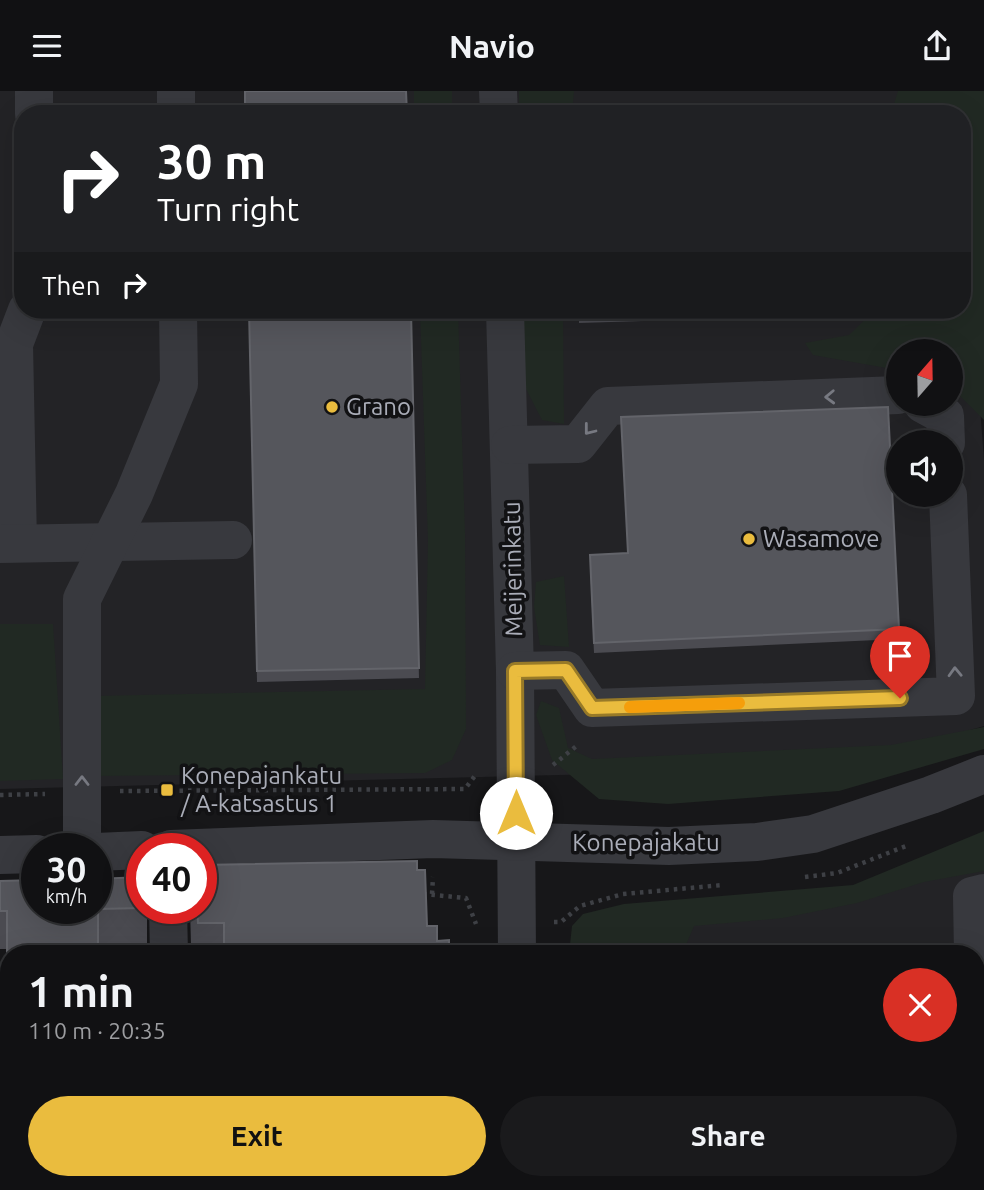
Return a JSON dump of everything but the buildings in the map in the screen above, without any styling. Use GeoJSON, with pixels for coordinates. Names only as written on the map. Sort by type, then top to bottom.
{"type":"FeatureCollection","features":[{"type":"Feature","properties":{"kind":"street"},"geometry":{"type":"LineString","coordinates":[[24,319],[14,345],[9,544],[233,540]]}},
{"type":"Feature","properties":{"kind":"street"},"geometry":{"type":"LineString","coordinates":[[82,833],[82,599],[134,494],[179,384],[178,319]]}},
{"type":"Feature","properties":{"kind":"street","name":"Meijerinkatu"},"geometry":{"type":"LineString","coordinates":[[505,319],[515,671],[517,945]]}},
{"type":"Feature","properties":{"kind":"street"},"geometry":{"type":"LineString","coordinates":[[510,445],[578,444],[608,406],[886,395]]}},
{"type":"Feature","properties":{"kind":"street"},"geometry":{"type":"LineString","coordinates":[[515,671],[566,670],[592,708],[956,696],[948,507]]}},
{"type":"Feature","properties":{"kind":"street","name":"Konepajakatu"},"geometry":{"type":"LineString","coordinates":[[217,847],[433,839],[669,846],[757,842],[813,834],[932,795],[984,774]]}},
{"type":"Feature","properties":{"kind":"street"},"geometry":{"type":"LineString","coordinates":[[0,855],[21,854]]}},
{"type":"Feature","properties":{"kind":"street"},"geometry":{"type":"LineString","coordinates":[[973,945],[972,896],[984,893]]}},
{"type":"Feature","properties":{"kind":"street"},"geometry":{"type":"LineString","coordinates":[[168,924],[169,945]]}},
{"type":"Feature","properties":{"kind":"path"},"geometry":{"type":"LineString","coordinates":[[0,795],[435,788]]}},
{"type":"Feature","properties":{"kind":"path"},"geometry":{"type":"LineString","coordinates":[[418,894],[466,898],[476,921],[476,932]]}},
{"type":"Feature","properties":{"kind":"shaded area"},"geometry":{"type":"Polygon","coordinates":[[[0,91],[955,91],[956,105],[14,105],[14,319],[971,319],[971,288],[984,460],[984,726],[840,768],[0,789],[0,91]]]}},
{"type":"Feature","properties":{"kind":"shaded area"},"geometry":{"type":"Polygon","coordinates":[[[414,91],[452,91],[452,105],[414,105],[414,91]]]}},
{"type":"Feature","properties":{"kind":"shaded area"},"geometry":{"type":"Polygon","coordinates":[[[519,91],[574,91],[573,105],[519,105],[519,91]]]}},
{"type":"Feature","properties":{"kind":"shaded area"},"geometry":{"type":"Polygon","coordinates":[[[898,91],[984,91],[984,420],[963,399],[963,339],[886,339],[886,368],[813,355],[805,343],[849,335],[866,319],[971,319],[971,105],[894,105],[898,91]]]}},
{"type":"Feature","properties":{"kind":"shaded area"},"geometry":{"type":"Polygon","coordinates":[[[420,319],[458,319],[465,533],[466,729],[452,760],[425,773],[98,776],[94,696],[425,689],[428,541],[420,319]]]}},
{"type":"Feature","properties":{"kind":"shaded area"},"geometry":{"type":"Polygon","coordinates":[[[522,319],[563,319],[564,424],[542,420],[523,383],[522,319]]]}},
{"type":"Feature","properties":{"kind":"shaded area"},"geometry":{"type":"Polygon","coordinates":[[[564,576],[569,647],[540,645],[534,607],[536,582],[564,576]]]}},
{"type":"Feature","properties":{"kind":"shaded area"},"geometry":{"type":"Polygon","coordinates":[[[0,624],[53,624],[63,779],[0,781],[0,624]]]}},
{"type":"Feature","properties":{"kind":"shaded area"},"geometry":{"type":"Polygon","coordinates":[[[541,701],[559,708],[568,748],[592,759],[891,745],[984,727],[984,749],[839,791],[668,804],[599,799],[552,760],[536,715],[541,701]]]}},
{"type":"Feature","properties":{"kind":"shaded area"},"geometry":{"type":"Polygon","coordinates":[[[984,831],[984,871],[924,882],[857,903],[783,918],[694,926],[686,945],[570,945],[572,926],[583,914],[624,904],[853,885],[984,831]]]}},
{"type":"Feature","properties":{"kind":"shaded area"},"geometry":{"type":"Polygon","coordinates":[[[984,834],[984,945],[575,945],[586,916],[854,890],[984,834]]]}},
{"type":"Feature","properties":{"kind":"slow traffic"},"geometry":{"type":"LineString","coordinates":[[630,707],[739,703]]}},
{"type":"Feature","properties":{"kind":"place","name":"Grano"},"geometry":{"type":"Point","coordinates":[332,407]}},
{"type":"Feature","properties":{"kind":"place","name":"Wasamove"},"geometry":{"type":"Point","coordinates":[749,539]}},
{"type":"Feature","properties":{"kind":"place","name":"Konepajankatu / A-katsastus 1"},"geometry":{"type":"Point","coordinates":[167,790]}},
{"type":"Feature","properties":{"kind":"route"},"geometry":{"type":"LineString","coordinates":[[516,813],[515,671],[566,670],[592,708],[900,698]]}}]}
